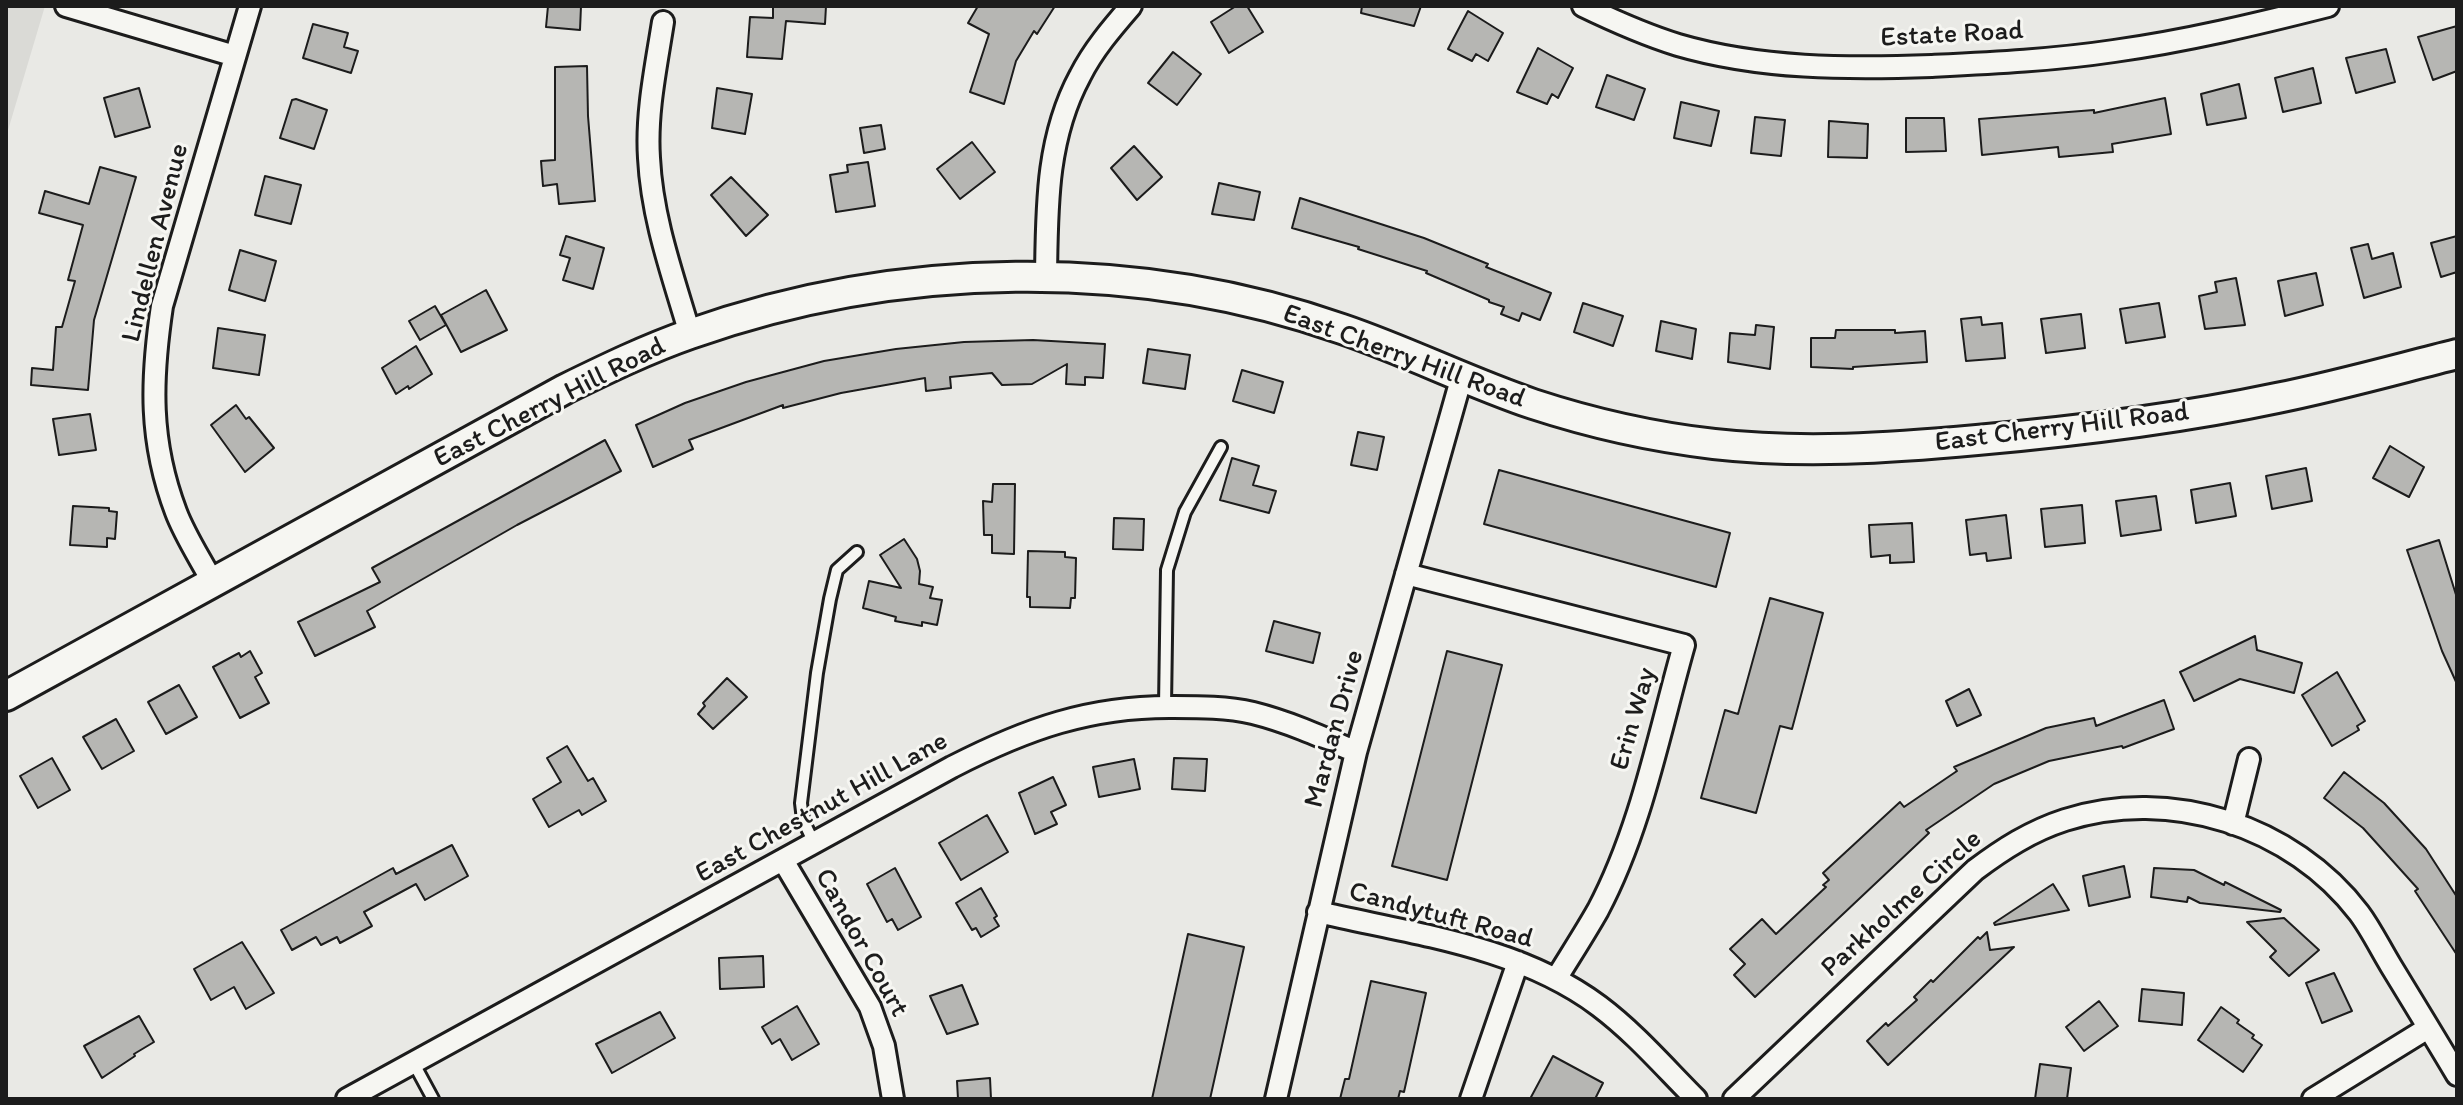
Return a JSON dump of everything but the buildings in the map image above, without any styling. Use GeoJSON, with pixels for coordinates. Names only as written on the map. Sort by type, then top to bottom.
{"type":"FeatureCollection","features":[{"type":"Feature","properties":{"kind":"main road","name":"East Cherry Hill Road"},"geometry":{"type":"LineString","coordinates":[[6,696],[565,389],[625,360],[690,334],[761,312],[899,285],[1046,277],[1117,281],[1204,293],[1341,328],[1532,403],[1647,434],[1777,449],[1869,449],[2070,432],[2171,418],[2279,398],[2457,354]]}},
{"type":"Feature","properties":{"kind":"street"},"geometry":{"type":"LineString","coordinates":[[66,6],[235,56]]}},
{"type":"Feature","properties":{"kind":"street","name":"Lindellen Avenue"},"geometry":{"type":"LineString","coordinates":[[213,583],[177,515],[164,475],[156,437],[153,396],[155,355],[162,306],[250,6]]}},
{"type":"Feature","properties":{"kind":"street"},"geometry":{"type":"LineString","coordinates":[[1046,277],[1047,198],[1052,155],[1063,117],[1079,77],[1102,41],[1131,6]]}},
{"type":"Feature","properties":{"kind":"street","name":"Estate Road"},"geometry":{"type":"LineString","coordinates":[[1583,6],[1618,23],[1679,45],[1736,57],[1800,65],[1886,68],[1995,63],[2112,52],[2239,28],[2328,6]]}},
{"type":"Feature","properties":{"kind":"street"},"geometry":{"type":"LineString","coordinates":[[663,22],[650,100],[649,157],[653,201],[690,334]]}},
{"type":"Feature","properties":{"kind":"street","name":"Mardan Drive"},"geometry":{"type":"LineString","coordinates":[[1276,1099],[1356,752],[1462,376]]}},
{"type":"Feature","properties":{"kind":"street","name":"Erin Way"},"geometry":{"type":"LineString","coordinates":[[1406,574],[1684,645],[1640,802],[1621,856],[1599,908],[1556,979]]}},
{"type":"Feature","properties":{"kind":"street","name":"East Chestnut Hill Lane"},"geometry":{"type":"LineString","coordinates":[[347,1099],[784,862],[952,767],[1019,734],[1097,712],[1165,706],[1200,707],[1251,713],[1297,726],[1356,752]]}},
{"type":"Feature","properties":{"kind":"street"},"geometry":{"type":"LineString","coordinates":[[2233,824],[2249,759]]}},
{"type":"Feature","properties":{"kind":"street","name":"Parkholme Circle"},"geometry":{"type":"LineString","coordinates":[[1734,1099],[1975,870],[2010,845],[2066,819],[2128,808],[2158,807],[2192,812],[2233,824],[2282,844],[2332,883],[2360,914],[2457,1075]]}},
{"type":"Feature","properties":{"kind":"street","name":"Candor Court"},"geometry":{"type":"LineString","coordinates":[[784,862],[870,1007],[884,1046],[893,1099]]}},
{"type":"Feature","properties":{"kind":"street","name":"Candytuft Road"},"geometry":{"type":"LineString","coordinates":[[1318,912],[1461,944],[1518,962],[1556,979],[1597,1004],[1627,1029],[1696,1099]]}},
{"type":"Feature","properties":{"kind":"street"},"geometry":{"type":"LineString","coordinates":[[1471,1099],[1518,962]]}},
{"type":"Feature","properties":{"kind":"street"},"geometry":{"type":"LineString","coordinates":[[2313,1099],[2428,1028]]}},
{"type":"Feature","properties":{"kind":"lane"},"geometry":{"type":"LineString","coordinates":[[1165,706],[1167,570],[1185,512],[1221,447]]}},
{"type":"Feature","properties":{"kind":"lane"},"geometry":{"type":"LineString","coordinates":[[815,844],[803,820],[801,803],[817,673],[837,570],[857,552]]}},
{"type":"Feature","properties":{"kind":"lane"},"geometry":{"type":"LineString","coordinates":[[413,1062],[433,1099]]}},
{"type":"Feature","properties":{"kind":"shaded area"},"geometry":{"type":"Polygon","coordinates":[[[6,6],[45,6],[6,137],[6,6]]]}}]}
